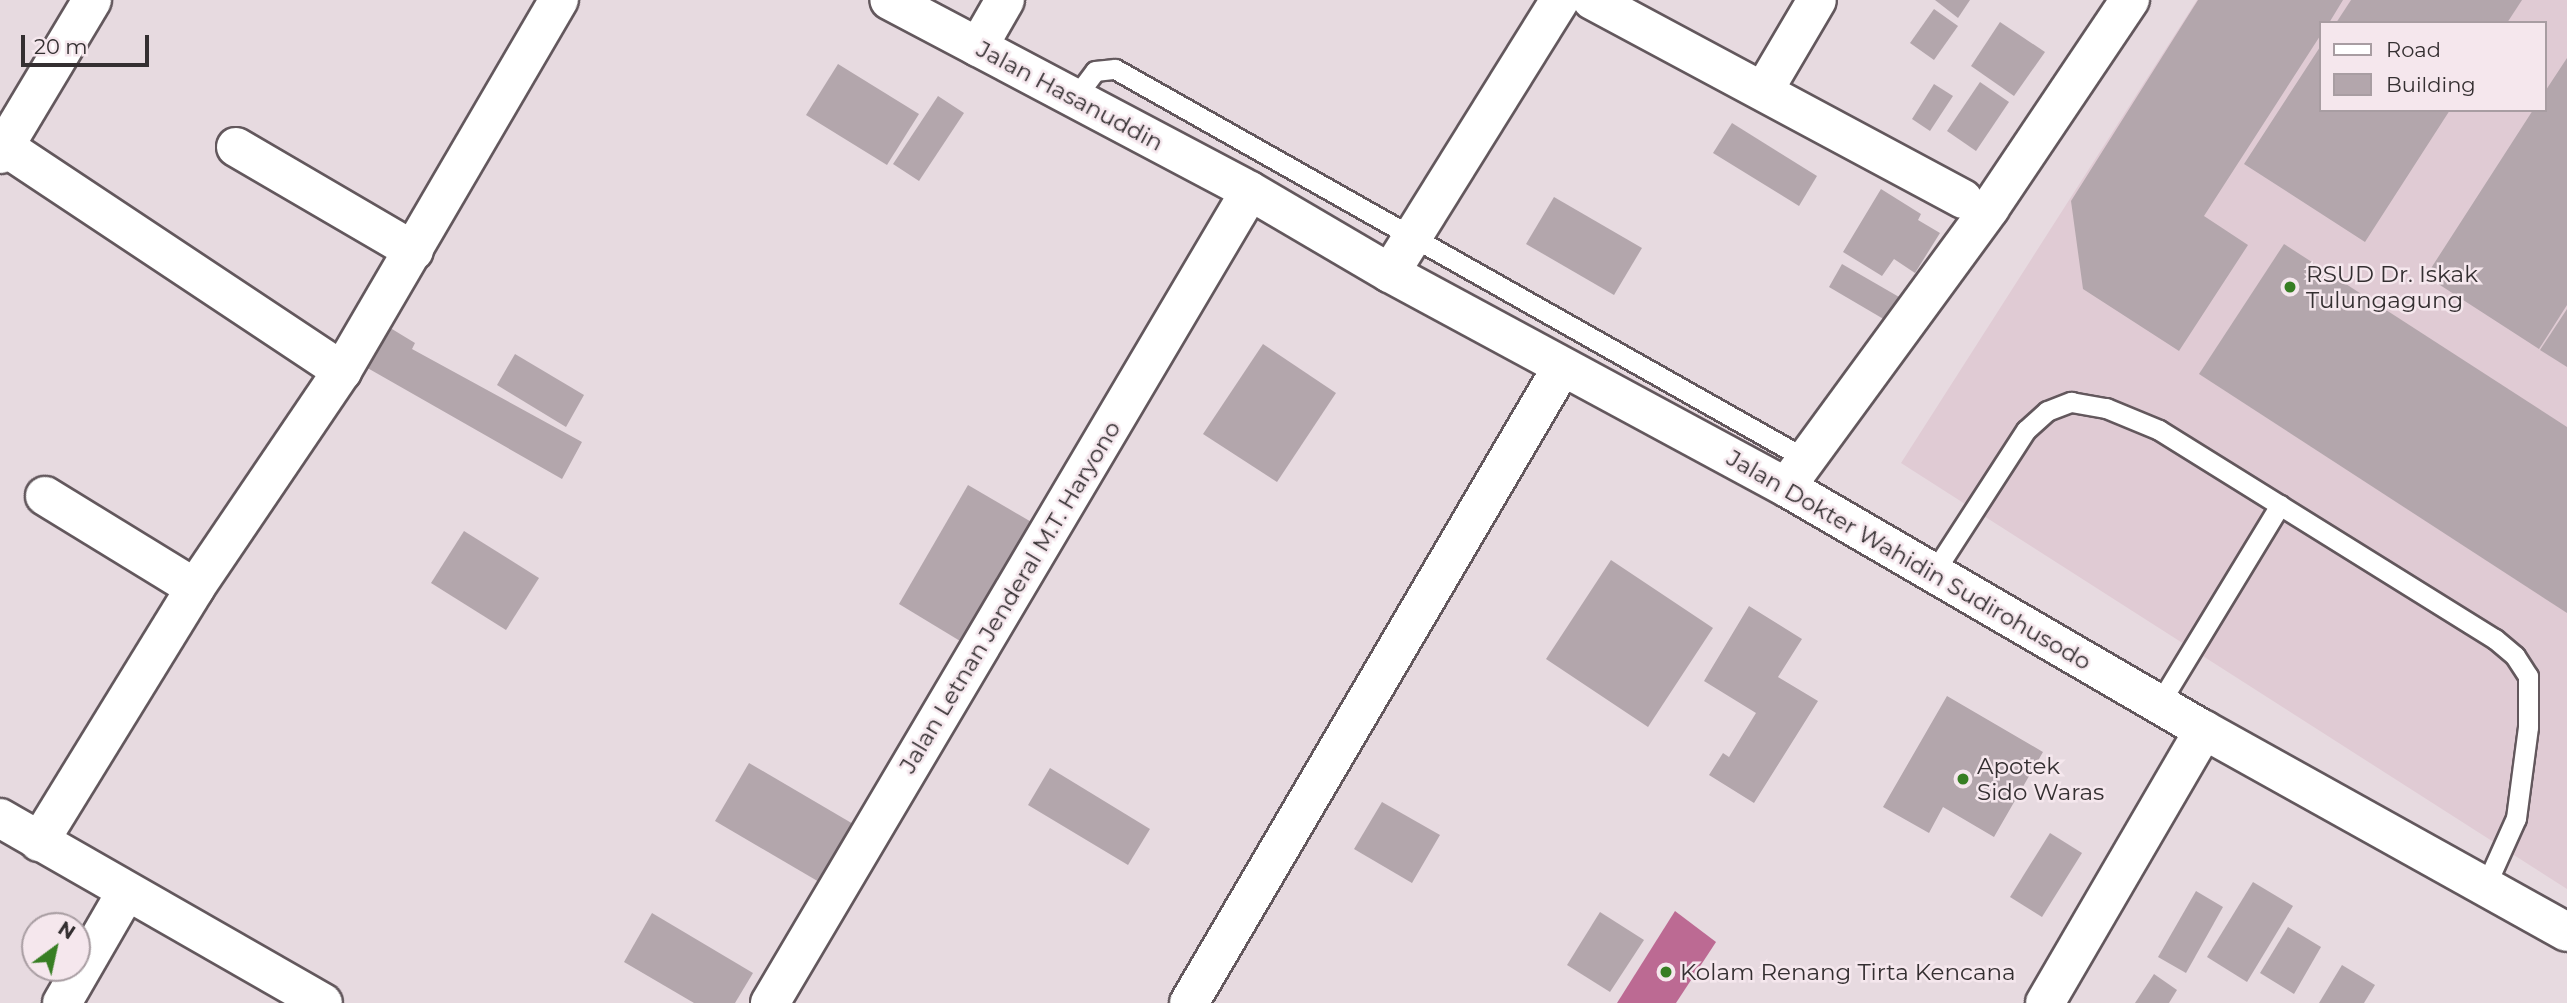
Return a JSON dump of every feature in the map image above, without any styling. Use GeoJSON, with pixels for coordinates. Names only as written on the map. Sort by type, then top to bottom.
{"type":"FeatureCollection","features":[{"type":"Feature","properties":{"kind":"street"},"geometry":{"type":"LineString","coordinates":[[93,0],[2,151],[342,371]]}},
{"type":"Feature","properties":{"kind":"street"},"geometry":{"type":"LineString","coordinates":[[39,842],[195,588],[342,371],[559,0]]}},
{"type":"Feature","properties":{"kind":"street","name":"Jalan Hasanuddin"},"geometry":{"type":"LineString","coordinates":[[890,0],[1250,191]]}},
{"type":"Feature","properties":{"kind":"street"},"geometry":{"type":"LineString","coordinates":[[978,47],[1005,0]]}},
{"type":"Feature","properties":{"kind":"street"},"geometry":{"type":"LineString","coordinates":[[1390,272],[1560,0]]}},
{"type":"Feature","properties":{"kind":"street"},"geometry":{"type":"LineString","coordinates":[[1592,0],[1963,199]]}},
{"type":"Feature","properties":{"kind":"street"},"geometry":{"type":"LineString","coordinates":[[1764,90],[1817,0]]}},
{"type":"Feature","properties":{"kind":"street"},"geometry":{"type":"LineString","coordinates":[[1796,473],[1990,208],[2130,0]]}},
{"type":"Feature","properties":{"kind":"street"},"geometry":{"type":"LineString","coordinates":[[236,147],[414,251]]}},
{"type":"Feature","properties":{"kind":"street","name":"Jalan Dokter Wahidin Sudirohusodo"},"geometry":{"type":"LineString","coordinates":[[1250,191],[1562,368],[1796,473],[1934,572],[2204,730],[2567,932]]}},
{"type":"Feature","properties":{"kind":"street","name":"Jalan Letnan Jenderal M.T. Haryono"},"geometry":{"type":"LineString","coordinates":[[771,1003],[1250,191]]}},
{"type":"Feature","properties":{"kind":"street"},"geometry":{"type":"LineString","coordinates":[[1189,1003],[1562,368]]}},
{"type":"Feature","properties":{"kind":"street"},"geometry":{"type":"LineString","coordinates":[[45,496],[195,588]]}},
{"type":"Feature","properties":{"kind":"street"},"geometry":{"type":"LineString","coordinates":[[2045,1003],[2204,730]]}},
{"type":"Feature","properties":{"kind":"street"},"geometry":{"type":"LineString","coordinates":[[0,818],[323,1003]]}},
{"type":"Feature","properties":{"kind":"street"},"geometry":{"type":"LineString","coordinates":[[62,1003],[126,892]]}},
{"type":"Feature","properties":{"kind":"lane"},"geometry":{"type":"LineString","coordinates":[[1074,99],[1095,71],[1115,69],[1412,238],[1796,473]]}},
{"type":"Feature","properties":{"kind":"lane"},"geometry":{"type":"LineString","coordinates":[[1934,572],[2026,430],[2047,411],[2071,402],[2106,408],[2159,430],[2494,639],[2528,676],[2531,702],[2516,818],[2485,887]]}},
{"type":"Feature","properties":{"kind":"lane"},"geometry":{"type":"LineString","coordinates":[[2159,704],[2280,505]]}},
{"type":"Feature","properties":{"kind":"shaded area","name":"RSUD Dr. Iskak Tulungagung"},"geometry":{"type":"Polygon","coordinates":[[[2197,0],[2567,0],[2567,889],[1901,463],[2197,0]]]}},
{"type":"Feature","properties":{"kind":"shaded area","name":"Kolam Renang Tirta Kencana"},"geometry":{"type":"Polygon","coordinates":[[[1675,911],[1716,942],[1676,1003],[1617,1003],[1675,911]]]}},
{"type":"Feature","properties":{"kind":"building"},"geometry":{"type":"Polygon","coordinates":[[[1935,0],[1970,0],[1958,18],[1935,0]]]}},
{"type":"Feature","properties":{"kind":"building"},"geometry":{"type":"Polygon","coordinates":[[[2198,0],[2343,0],[2330,21],[2318,21],[2318,39],[2204,216],[2248,245],[2179,351],[2083,289],[2071,201],[2198,0]]]}},
{"type":"Feature","properties":{"kind":"building"},"geometry":{"type":"Polygon","coordinates":[[[2351,0],[2522,0],[2508,21],[2337,21],[2351,0]]]}},
{"type":"Feature","properties":{"kind":"building"},"geometry":{"type":"Polygon","coordinates":[[[1934,9],[1958,26],[1934,60],[1910,43],[1934,9]]]}},
{"type":"Feature","properties":{"kind":"building"},"geometry":{"type":"Polygon","coordinates":[[[2000,22],[2045,52],[2014,96],[1971,66],[2000,22]]]}},
{"type":"Feature","properties":{"kind":"building"},"geometry":{"type":"Polygon","coordinates":[[[2318,50],[2318,112],[2449,112],[2365,242],[2244,164],[2318,50]]]}},
{"type":"Feature","properties":{"kind":"building"},"geometry":{"type":"Polygon","coordinates":[[[2567,58],[2567,305],[2539,349],[2426,276],[2532,112],[2546,112],[2546,90],[2567,58]]]}},
{"type":"Feature","properties":{"kind":"building"},"geometry":{"type":"Polygon","coordinates":[[[838,64],[919,114],[887,165],[806,115],[838,64]]]}},
{"type":"Feature","properties":{"kind":"building"},"geometry":{"type":"Polygon","coordinates":[[[1980,82],[2009,102],[1976,151],[1947,131],[1980,82]]]}},
{"type":"Feature","properties":{"kind":"building"},"geometry":{"type":"Polygon","coordinates":[[[1934,84],[1953,96],[1930,131],[1912,119],[1934,84]]]}},
{"type":"Feature","properties":{"kind":"building"},"geometry":{"type":"Polygon","coordinates":[[[938,96],[964,113],[919,181],[893,164],[938,96]]]}},
{"type":"Feature","properties":{"kind":"building"},"geometry":{"type":"Polygon","coordinates":[[[1732,123],[1817,176],[1799,206],[1713,153],[1732,123]]]}},
{"type":"Feature","properties":{"kind":"building"},"geometry":{"type":"Polygon","coordinates":[[[1881,189],[1921,214],[1918,220],[1940,233],[1915,273],[1894,259],[1882,276],[1843,252],[1881,189]]]}},
{"type":"Feature","properties":{"kind":"building"},"geometry":{"type":"Polygon","coordinates":[[[1554,197],[1642,248],[1614,295],[1526,244],[1554,197]]]}},
{"type":"Feature","properties":{"kind":"building"},"geometry":{"type":"Polygon","coordinates":[[[2284,244],[2567,427],[2567,613],[2199,374],[2284,244]]]}},
{"type":"Feature","properties":{"kind":"building"},"geometry":{"type":"Polygon","coordinates":[[[1842,264],[1906,301],[1892,324],[1829,287],[1842,264]]]}},
{"type":"Feature","properties":{"kind":"building"},"geometry":{"type":"Polygon","coordinates":[[[2567,309],[2567,367],[2540,350],[2567,309]]]}},
{"type":"Feature","properties":{"kind":"building"},"geometry":{"type":"Polygon","coordinates":[[[387,326],[415,343],[412,349],[582,442],[562,479],[364,366],[387,326]]]}},
{"type":"Feature","properties":{"kind":"building"},"geometry":{"type":"Polygon","coordinates":[[[1263,344],[1336,393],[1277,482],[1203,434],[1263,344]]]}},
{"type":"Feature","properties":{"kind":"building"},"geometry":{"type":"Polygon","coordinates":[[[515,354],[584,395],[566,427],[497,385],[515,354]]]}},
{"type":"Feature","properties":{"kind":"building"},"geometry":{"type":"Polygon","coordinates":[[[968,485],[1040,527],[970,647],[899,604],[968,485]]]}},
{"type":"Feature","properties":{"kind":"building"},"geometry":{"type":"Polygon","coordinates":[[[464,531],[539,578],[506,630],[431,583],[464,531]]]}},
{"type":"Feature","properties":{"kind":"building"},"geometry":{"type":"Polygon","coordinates":[[[1611,560],[1713,628],[1648,727],[1546,659],[1611,560]]]}},
{"type":"Feature","properties":{"kind":"building"},"geometry":{"type":"Polygon","coordinates":[[[1749,606],[1802,639],[1778,677],[1818,701],[1754,803],[1709,775],[1723,753],[1729,757],[1756,713],[1704,681],[1749,606]]]}},
{"type":"Feature","properties":{"kind":"building","name":"Apotek Sido Waras"},"geometry":{"type":"Polygon","coordinates":[[[1947,696],[2043,752],[1994,837],[1943,807],[1929,833],[1883,807],[1947,696]]]}},
{"type":"Feature","properties":{"kind":"building"},"geometry":{"type":"Polygon","coordinates":[[[749,763],[860,828],[826,886],[715,821],[749,763]]]}},
{"type":"Feature","properties":{"kind":"building"},"geometry":{"type":"Polygon","coordinates":[[[1050,768],[1150,829],[1128,865],[1028,805],[1050,768]]]}},
{"type":"Feature","properties":{"kind":"building"},"geometry":{"type":"Polygon","coordinates":[[[1382,802],[1440,835],[1412,883],[1354,849],[1382,802]]]}},
{"type":"Feature","properties":{"kind":"building"},"geometry":{"type":"Polygon","coordinates":[[[2050,833],[2082,853],[2042,917],[2010,897],[2050,833]]]}},
{"type":"Feature","properties":{"kind":"building"},"geometry":{"type":"Polygon","coordinates":[[[2253,882],[2293,906],[2247,982],[2207,957],[2253,882]]]}},
{"type":"Feature","properties":{"kind":"building"},"geometry":{"type":"Polygon","coordinates":[[[2196,891],[2223,907],[2186,973],[2158,957],[2196,891]]]}},
{"type":"Feature","properties":{"kind":"building"},"geometry":{"type":"Polygon","coordinates":[[[1600,912],[1644,940],[1610,992],[1567,965],[1600,912]]]}},
{"type":"Feature","properties":{"kind":"building"},"geometry":{"type":"Polygon","coordinates":[[[652,913],[753,973],[735,1003],[694,1003],[624,962],[652,913]]]}},
{"type":"Feature","properties":{"kind":"building"},"geometry":{"type":"Polygon","coordinates":[[[2288,927],[2321,947],[2294,994],[2260,973],[2288,927]]]}},
{"type":"Feature","properties":{"kind":"building"},"geometry":{"type":"Polygon","coordinates":[[[2342,965],[2375,985],[2364,1003],[2319,1003],[2342,965]]]}},
{"type":"Feature","properties":{"kind":"building"},"geometry":{"type":"Polygon","coordinates":[[[2154,974],[2177,990],[2169,1003],[2135,1003],[2154,974]]]}},
{"type":"Feature","properties":{"kind":"place","name":"RSUD Dr. Iskak Tulungagung"},"geometry":{"type":"Point","coordinates":[2290,287]}},
{"type":"Feature","properties":{"kind":"place","name":"Apotek Sido Waras"},"geometry":{"type":"Point","coordinates":[1963,779]}},
{"type":"Feature","properties":{"kind":"place","name":"Kolam Renang Tirta Kencana"},"geometry":{"type":"Point","coordinates":[1666,972]}}]}
